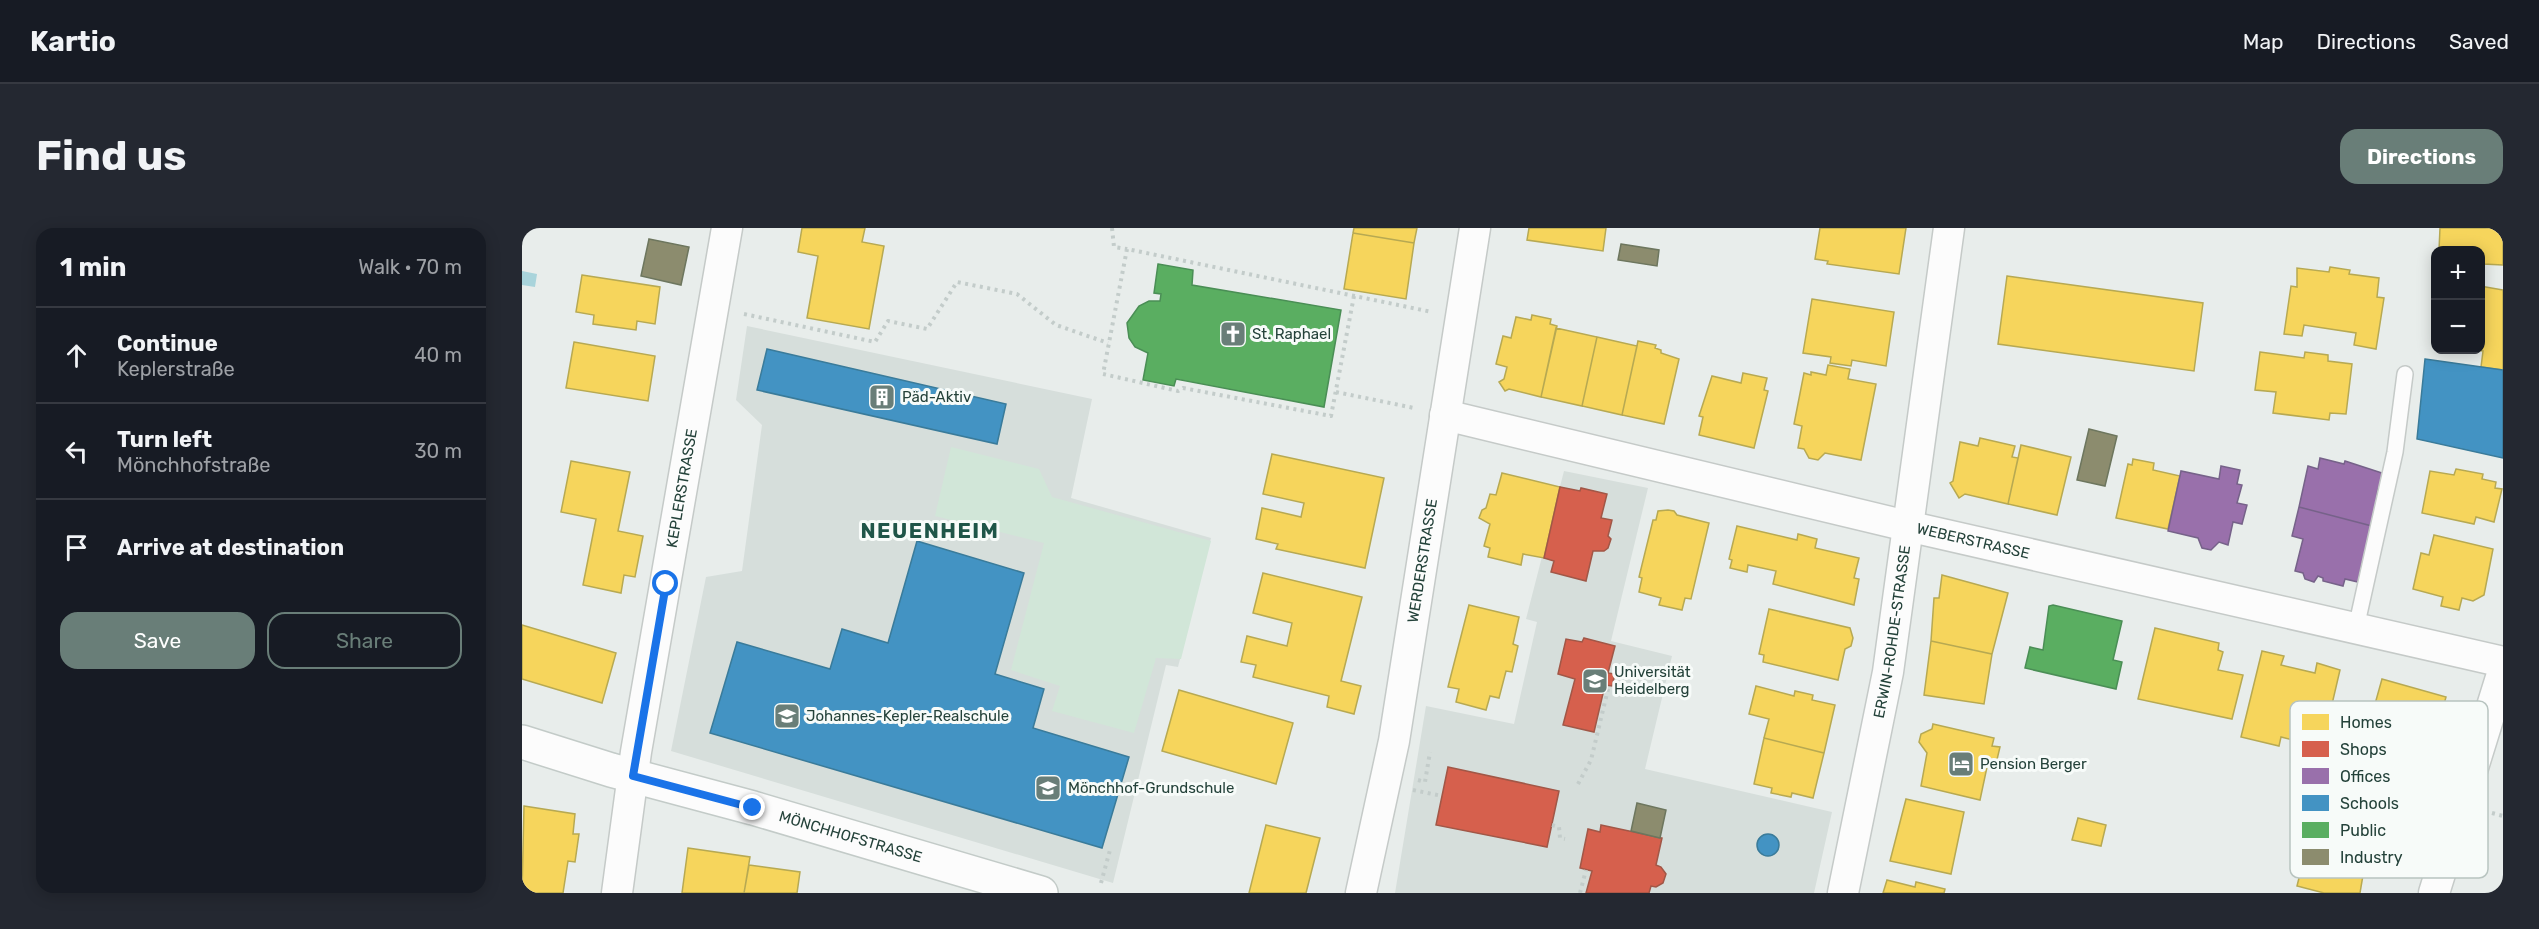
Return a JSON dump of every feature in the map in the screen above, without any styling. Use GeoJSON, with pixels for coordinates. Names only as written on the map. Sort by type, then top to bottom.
{"type":"FeatureCollection","features":[{"type":"Feature","properties":{"kind":"street","name":"KEPLERSTRASSE"},"geometry":{"type":"LineString","coordinates":[[617,893],[633,776],[727,228]]}},
{"type":"Feature","properties":{"kind":"street","name":"WERDERSTRASSE"},"geometry":{"type":"LineString","coordinates":[[1361,893],[1394,741],[1434,412],[1475,228]]}},
{"type":"Feature","properties":{"kind":"street","name":"ERWIN-ROHDE-STRASSE"},"geometry":{"type":"LineString","coordinates":[[1843,893],[1888,672],[1949,228]]}},
{"type":"Feature","properties":{"kind":"street","name":"WEBERSTRASSE"},"geometry":{"type":"LineString","coordinates":[[1434,412],[1907,526],[2503,662]]}},
{"type":"Feature","properties":{"kind":"street"},"geometry":{"type":"LineString","coordinates":[[2488,720],[2503,672]]}},
{"type":"Feature","properties":{"kind":"street","name":"MÖNCHHOFSTRASSE"},"geometry":{"type":"LineString","coordinates":[[522,742],[633,776],[753,808],[985,885],[1041,893]]}},
{"type":"Feature","properties":{"kind":"street"},"geometry":{"type":"LineString","coordinates":[[2434,893],[2439,878]]}},
{"type":"Feature","properties":{"kind":"lane"},"geometry":{"type":"LineString","coordinates":[[2356,628],[2395,452],[2405,374]]}},
{"type":"Feature","properties":{"kind":"path"},"geometry":{"type":"LineString","coordinates":[[1112,228],[1114,247],[1439,313]]}},
{"type":"Feature","properties":{"kind":"path"},"geometry":{"type":"LineString","coordinates":[[1127,249],[1103,374],[1178,391],[1183,388],[1331,416],[1354,296]]}},
{"type":"Feature","properties":{"kind":"path"},"geometry":{"type":"LineString","coordinates":[[714,308],[875,342],[888,321],[927,329],[957,282],[1017,294],[1056,325],[1109,343]]}},
{"type":"Feature","properties":{"kind":"path"},"geometry":{"type":"LineString","coordinates":[[1336,392],[1434,412]]}},
{"type":"Feature","properties":{"kind":"path"},"geometry":{"type":"LineString","coordinates":[[1578,784],[1591,760],[1609,685]]}},
{"type":"Feature","properties":{"kind":"path"},"geometry":{"type":"LineString","coordinates":[[1430,752],[1425,782],[1418,780],[1417,791],[1442,796]]}},
{"type":"Feature","properties":{"kind":"path"},"geometry":{"type":"LineString","coordinates":[[1552,825],[1559,827],[1560,838],[1565,839]]}},
{"type":"Feature","properties":{"kind":"path"},"geometry":{"type":"LineString","coordinates":[[1101,882],[1110,850]]}},
{"type":"Feature","properties":{"kind":"path"},"geometry":{"type":"LineString","coordinates":[[1580,893],[1586,870]]}},
{"type":"Feature","properties":{"kind":"shaded area"},"geometry":{"type":"Polygon","coordinates":[[[747,326],[1092,399],[1071,498],[1211,538],[1178,667],[1166,665],[1113,883],[671,751],[706,577],[742,571],[762,425],[736,400],[747,326]]]}},
{"type":"Feature","properties":{"kind":"shaded area","name":"Universität Heidelberg"},"geometry":{"type":"Polygon","coordinates":[[[1564,471],[1648,488],[1611,641],[1672,656],[1645,769],[1832,812],[1814,893],[1395,893],[1426,706],[1514,724],[1537,622],[1526,619],[1564,471]]]}},
{"type":"Feature","properties":{"kind":"green space"},"geometry":{"type":"Polygon","coordinates":[[[951,447],[1039,469],[1052,497],[1211,541],[1181,659],[1156,658],[1134,733],[1052,711],[1060,686],[1011,670],[1044,543],[935,516],[951,447]]]}},
{"type":"Feature","properties":{"kind":"water"},"geometry":{"type":"Polygon","coordinates":[[[522,271],[537,274],[535,287],[522,285],[522,271]]]}},
{"type":"Feature","properties":{"kind":"building: Homes"},"geometry":{"type":"Polygon","coordinates":[[[802,228],[865,228],[862,242],[884,246],[869,329],[807,318],[818,256],[798,252],[802,228]]]}},
{"type":"Feature","properties":{"kind":"building: Homes"},"geometry":{"type":"Polygon","coordinates":[[[1354,228],[1417,228],[1414,243],[1353,233],[1354,228]]]}},
{"type":"Feature","properties":{"kind":"building: Homes"},"geometry":{"type":"Polygon","coordinates":[[[1529,228],[1606,228],[1603,251],[1527,240],[1529,228]]]}},
{"type":"Feature","properties":{"kind":"building: Homes"},"geometry":{"type":"Polygon","coordinates":[[[1820,228],[1906,228],[1899,274],[1827,264],[1828,261],[1815,259],[1820,228]]]}},
{"type":"Feature","properties":{"kind":"building: Homes"},"geometry":{"type":"Polygon","coordinates":[[[2440,228],[2503,228],[2503,265],[2485,264],[2485,246],[2439,246],[2440,228]]]}},
{"type":"Feature","properties":{"kind":"building: Homes"},"geometry":{"type":"Polygon","coordinates":[[[1353,233],[1414,243],[1406,299],[1344,289],[1353,233]]]}},
{"type":"Feature","properties":{"kind":"building: Homes"},"geometry":{"type":"Polygon","coordinates":[[[2330,267],[2350,270],[2349,274],[2379,278],[2377,297],[2384,298],[2376,349],[2354,345],[2356,333],[2304,325],[2302,336],[2284,334],[2291,286],[2297,287],[2297,268],[2329,272],[2330,267]]]}},
{"type":"Feature","properties":{"kind":"building: Homes"},"geometry":{"type":"Polygon","coordinates":[[[582,275],[660,287],[655,324],[637,321],[636,330],[593,324],[594,315],[576,312],[582,275]]]}},
{"type":"Feature","properties":{"kind":"building: Homes"},"geometry":{"type":"Polygon","coordinates":[[[2007,276],[2203,303],[2194,371],[1998,344],[2007,276]]]}},
{"type":"Feature","properties":{"kind":"building: Homes"},"geometry":{"type":"Polygon","coordinates":[[[2485,287],[2503,290],[2503,370],[2481,367],[2483,354],[2485,354],[2485,287]]]}},
{"type":"Feature","properties":{"kind":"building: Homes"},"geometry":{"type":"Polygon","coordinates":[[[1812,299],[1894,312],[1886,366],[1852,360],[1851,366],[1830,363],[1831,357],[1803,353],[1812,299]]]}},
{"type":"Feature","properties":{"kind":"building: Homes"},"geometry":{"type":"Polygon","coordinates":[[[1532,315],[1551,319],[1550,324],[1557,326],[1541,397],[1509,389],[1505,391],[1499,382],[1504,379],[1507,367],[1496,364],[1503,336],[1511,338],[1516,317],[1531,320],[1532,315]]]}},
{"type":"Feature","properties":{"kind":"building: Homes"},"geometry":{"type":"Polygon","coordinates":[[[1556,328],[1597,337],[1582,406],[1541,397],[1556,328]]]}},
{"type":"Feature","properties":{"kind":"building: Homes"},"geometry":{"type":"Polygon","coordinates":[[[1597,337],[1637,346],[1622,415],[1582,406],[1597,337]]]}},
{"type":"Feature","properties":{"kind":"building: Homes"},"geometry":{"type":"Polygon","coordinates":[[[1638,341],[1656,345],[1655,348],[1661,350],[1661,353],[1679,359],[1664,424],[1622,415],[1638,341]]]}},
{"type":"Feature","properties":{"kind":"building: Homes"},"geometry":{"type":"Polygon","coordinates":[[[574,342],[655,356],[648,401],[566,388],[574,342]]]}},
{"type":"Feature","properties":{"kind":"building: Homes"},"geometry":{"type":"Polygon","coordinates":[[[2260,352],[2304,358],[2305,352],[2328,355],[2328,361],[2352,364],[2346,414],[2330,413],[2329,420],[2273,413],[2276,392],[2255,390],[2260,352]]]}},
{"type":"Feature","properties":{"kind":"building: Homes"},"geometry":{"type":"Polygon","coordinates":[[[1828,365],[1850,369],[1848,379],[1876,384],[1861,460],[1825,453],[1818,460],[1809,458],[1804,449],[1798,448],[1802,426],[1794,424],[1804,373],[1826,375],[1828,365]]]}},
{"type":"Feature","properties":{"kind":"building: Homes"},"geometry":{"type":"Polygon","coordinates":[[[1743,373],[1767,378],[1764,390],[1768,391],[1754,448],[1699,435],[1703,417],[1699,416],[1712,376],[1741,383],[1743,373]]]}},
{"type":"Feature","properties":{"kind":"building: Homes"},"geometry":{"type":"Polygon","coordinates":[[[1980,438],[2015,446],[2012,457],[2018,458],[2008,504],[1965,494],[1959,498],[1950,483],[1953,481],[1960,442],[1978,446],[1980,438]]]}},
{"type":"Feature","properties":{"kind":"building: Homes"},"geometry":{"type":"Polygon","coordinates":[[[2021,445],[2071,457],[2057,515],[2008,504],[2021,445]]]}},
{"type":"Feature","properties":{"kind":"building: Homes"},"geometry":{"type":"Polygon","coordinates":[[[1272,454],[1384,478],[1365,568],[1276,549],[1278,544],[1256,539],[1262,508],[1301,517],[1304,503],[1263,494],[1272,454]]]}},
{"type":"Feature","properties":{"kind":"building: Homes"},"geometry":{"type":"Polygon","coordinates":[[[2133,459],[2154,463],[2153,470],[2180,476],[2168,529],[2116,518],[2128,464],[2132,465],[2133,459]]]}},
{"type":"Feature","properties":{"kind":"building: Homes"},"geometry":{"type":"Polygon","coordinates":[[[571,461],[630,472],[618,531],[643,536],[635,577],[624,575],[621,593],[583,585],[596,519],[561,512],[571,461]]]}},
{"type":"Feature","properties":{"kind":"building: Homes"},"geometry":{"type":"Polygon","coordinates":[[[2456,469],[2483,474],[2482,479],[2496,482],[2495,488],[2502,489],[2494,522],[2476,517],[2474,524],[2422,513],[2430,471],[2454,475],[2456,469]]]}},
{"type":"Feature","properties":{"kind":"building: Homes"},"geometry":{"type":"Polygon","coordinates":[[[1502,473],[1560,487],[1544,558],[1523,554],[1521,565],[1488,557],[1490,548],[1484,546],[1490,524],[1479,518],[1482,510],[1486,508],[1490,494],[1496,495],[1502,473]]]}},
{"type":"Feature","properties":{"kind":"building: Homes"},"geometry":{"type":"Polygon","coordinates":[[[1658,511],[1674,511],[1677,515],[1709,523],[1691,599],[1685,598],[1682,610],[1659,605],[1661,598],[1639,592],[1642,578],[1639,577],[1653,520],[1656,520],[1658,511]]]}},
{"type":"Feature","properties":{"kind":"building: Homes"},"geometry":{"type":"Polygon","coordinates":[[[1737,526],[1797,540],[1798,534],[1817,539],[1815,548],[1859,558],[1854,578],[1859,579],[1854,605],[1773,584],[1776,571],[1748,565],[1747,572],[1730,568],[1732,560],[1729,559],[1737,526]]]}},
{"type":"Feature","properties":{"kind":"building: Homes"},"geometry":{"type":"Polygon","coordinates":[[[2434,535],[2493,549],[2484,595],[2473,601],[2462,598],[2459,610],[2441,606],[2443,597],[2413,589],[2421,553],[2429,555],[2434,535]]]}},
{"type":"Feature","properties":{"kind":"building: Homes"},"geometry":{"type":"Polygon","coordinates":[[[1263,573],[1362,597],[1341,681],[1361,686],[1354,714],[1327,707],[1329,696],[1253,677],[1256,665],[1241,662],[1247,636],[1287,646],[1292,623],[1253,613],[1263,573]]]}},
{"type":"Feature","properties":{"kind":"building: Homes"},"geometry":{"type":"Polygon","coordinates":[[[1942,575],[2008,593],[1992,654],[1931,641],[1934,598],[1939,598],[1942,575]]]}},
{"type":"Feature","properties":{"kind":"building: Homes"},"geometry":{"type":"Polygon","coordinates":[[[1469,605],[1519,617],[1513,644],[1518,646],[1512,672],[1506,671],[1499,698],[1490,696],[1486,710],[1456,702],[1459,689],[1448,687],[1469,605]]]}},
{"type":"Feature","properties":{"kind":"building: Homes"},"geometry":{"type":"Polygon","coordinates":[[[1769,609],[1850,628],[1853,638],[1851,646],[1845,649],[1838,680],[1763,662],[1764,655],[1759,654],[1769,609]]]}},
{"type":"Feature","properties":{"kind":"building: Homes"},"geometry":{"type":"Polygon","coordinates":[[[522,625],[616,653],[602,703],[522,679],[522,625]]]}},
{"type":"Feature","properties":{"kind":"building: Homes"},"geometry":{"type":"Polygon","coordinates":[[[2155,628],[2219,643],[2218,650],[2223,652],[2218,670],[2243,675],[2232,719],[2138,699],[2155,628]]]}},
{"type":"Feature","properties":{"kind":"building: Homes"},"geometry":{"type":"Polygon","coordinates":[[[1931,641],[1992,654],[1984,704],[1924,695],[1931,641]]]}},
{"type":"Feature","properties":{"kind":"building: Homes"},"geometry":{"type":"Polygon","coordinates":[[[2262,651],[2284,656],[2281,665],[2315,673],[2317,663],[2340,670],[2333,701],[2290,701],[2290,739],[2281,737],[2279,746],[2241,737],[2262,651]]]}},
{"type":"Feature","properties":{"kind":"building: Homes"},"geometry":{"type":"Polygon","coordinates":[[[2382,679],[2446,697],[2445,701],[2376,701],[2382,679]]]}},
{"type":"Feature","properties":{"kind":"building: Homes"},"geometry":{"type":"Polygon","coordinates":[[[1756,686],[1794,696],[1795,691],[1813,695],[1812,700],[1835,705],[1824,753],[1764,738],[1769,719],[1749,714],[1756,686]]]}},
{"type":"Feature","properties":{"kind":"building: Homes"},"geometry":{"type":"Polygon","coordinates":[[[1179,690],[1293,723],[1276,784],[1162,751],[1179,690]]]}},
{"type":"Feature","properties":{"kind":"building: Homes","name":"Pension Berger"},"geometry":{"type":"Polygon","coordinates":[[[1933,724],[1994,738],[1992,746],[2000,747],[1995,768],[1987,767],[1980,800],[1921,786],[1927,753],[1919,742],[1921,734],[1932,729],[1933,724]]]}},
{"type":"Feature","properties":{"kind":"building: Homes"},"geometry":{"type":"Polygon","coordinates":[[[1764,738],[1824,753],[1813,798],[1792,793],[1791,797],[1771,793],[1772,788],[1754,784],[1764,738]]]}},
{"type":"Feature","properties":{"kind":"building: Homes"},"geometry":{"type":"Polygon","coordinates":[[[1906,799],[1964,812],[1951,874],[1890,861],[1906,799]]]}},
{"type":"Feature","properties":{"kind":"building: Homes"},"geometry":{"type":"Polygon","coordinates":[[[524,806],[575,814],[573,834],[579,834],[575,862],[568,861],[563,893],[522,893],[524,806]]]}},
{"type":"Feature","properties":{"kind":"building: Homes"},"geometry":{"type":"Polygon","coordinates":[[[2078,818],[2106,825],[2101,846],[2072,840],[2078,818]]]}},
{"type":"Feature","properties":{"kind":"building: Homes"},"geometry":{"type":"Polygon","coordinates":[[[1266,825],[1320,838],[1306,893],[1249,893],[1266,825]]]}},
{"type":"Feature","properties":{"kind":"building: Homes"},"geometry":{"type":"Polygon","coordinates":[[[688,848],[750,857],[744,893],[682,893],[688,848]]]}},
{"type":"Feature","properties":{"kind":"building: Homes"},"geometry":{"type":"Polygon","coordinates":[[[749,865],[800,872],[797,893],[744,893],[749,865]]]}},
{"type":"Feature","properties":{"kind":"building: Homes"},"geometry":{"type":"Polygon","coordinates":[[[2299,878],[2363,878],[2360,893],[2324,893],[2297,886],[2299,878]]]}},
{"type":"Feature","properties":{"kind":"building: Homes"},"geometry":{"type":"Polygon","coordinates":[[[1887,880],[1915,887],[1916,882],[1945,889],[1944,893],[1883,893],[1887,880]]]}},
{"type":"Feature","properties":{"kind":"building: Shops"},"geometry":{"type":"Polygon","coordinates":[[[1560,487],[1580,491],[1581,488],[1607,494],[1601,518],[1612,520],[1608,536],[1611,539],[1608,548],[1604,551],[1593,551],[1586,581],[1551,572],[1554,561],[1544,558],[1560,487]]]}},
{"type":"Feature","properties":{"kind":"building: Shops"},"geometry":{"type":"Polygon","coordinates":[[[1584,638],[1615,646],[1608,673],[1615,674],[1612,686],[1605,685],[1594,732],[1563,725],[1575,679],[1558,674],[1566,639],[1582,642],[1584,638]]]}},
{"type":"Feature","properties":{"kind":"building: Shops"},"geometry":{"type":"Polygon","coordinates":[[[1448,767],[1559,791],[1547,847],[1436,825],[1448,767]]]}},
{"type":"Feature","properties":{"kind":"building: Shops"},"geometry":{"type":"Polygon","coordinates":[[[1601,825],[1662,838],[1656,865],[1661,867],[1666,874],[1663,883],[1656,887],[1651,886],[1649,893],[1586,893],[1592,871],[1580,868],[1588,829],[1600,832],[1601,825]]]}},
{"type":"Feature","properties":{"kind":"building: Offices"},"geometry":{"type":"Polygon","coordinates":[[[2320,458],[2344,464],[2345,461],[2385,474],[2381,490],[2378,489],[2372,526],[2299,507],[2308,466],[2318,469],[2320,458]]]}},
{"type":"Feature","properties":{"kind":"building: Offices"},"geometry":{"type":"Polygon","coordinates":[[[2221,466],[2240,470],[2237,484],[2242,485],[2237,503],[2247,505],[2242,524],[2233,522],[2228,545],[2219,542],[2211,550],[2202,548],[2198,538],[2168,531],[2181,471],[2219,479],[2221,466]]]}},
{"type":"Feature","properties":{"kind":"building: Offices"},"geometry":{"type":"Polygon","coordinates":[[[2299,507],[2372,526],[2365,563],[2362,563],[2358,582],[2345,579],[2343,586],[2323,581],[2323,578],[2318,576],[2314,582],[2305,579],[2303,573],[2295,571],[2303,539],[2292,536],[2299,507]]]}},
{"type":"Feature","properties":{"kind":"building: Schools","name":"Päd-Aktiv"},"geometry":{"type":"Polygon","coordinates":[[[767,349],[1006,404],[997,444],[757,390],[767,349]]]}},
{"type":"Feature","properties":{"kind":"building: Schools"},"geometry":{"type":"Polygon","coordinates":[[[2425,359],[2503,370],[2503,458],[2417,439],[2425,359]]]}},
{"type":"Feature","properties":{"kind":"building: Schools"},"geometry":{"type":"Polygon","coordinates":[[[917,541],[1024,573],[995,674],[1044,689],[1033,728],[1129,757],[1102,848],[710,733],[737,642],[830,669],[842,629],[888,643],[917,541]]]}},
{"type":"Feature","properties":{"kind":"building: Schools"},"geometry":{"type":"Polygon","coordinates":[[[1764,834],[1772,834],[1779,841],[1779,849],[1772,856],[1764,856],[1757,849],[1757,841],[1764,834]]]}},
{"type":"Feature","properties":{"kind":"building: Public","name":"St. Raphael"},"geometry":{"type":"Polygon","coordinates":[[[1158,264],[1193,270],[1192,285],[1341,310],[1324,407],[1176,379],[1174,386],[1143,380],[1148,353],[1135,347],[1129,338],[1127,323],[1139,306],[1149,301],[1160,301],[1161,294],[1154,293],[1158,264]]]}},
{"type":"Feature","properties":{"kind":"building: Public"},"geometry":{"type":"Polygon","coordinates":[[[2049,606],[2122,621],[2113,660],[2122,662],[2116,689],[2025,668],[2030,647],[2043,650],[2049,606]]]}},
{"type":"Feature","properties":{"kind":"building: Industry"},"geometry":{"type":"Polygon","coordinates":[[[649,239],[689,247],[681,285],[641,276],[649,239]]]}},
{"type":"Feature","properties":{"kind":"building: Industry"},"geometry":{"type":"Polygon","coordinates":[[[1621,244],[1659,250],[1657,266],[1618,260],[1621,244]]]}},
{"type":"Feature","properties":{"kind":"building: Industry"},"geometry":{"type":"Polygon","coordinates":[[[2089,429],[2117,436],[2105,486],[2077,480],[2089,429]]]}},
{"type":"Feature","properties":{"kind":"building: Industry"},"geometry":{"type":"Polygon","coordinates":[[[1637,803],[1666,810],[1660,838],[1631,831],[1637,803]]]}},
{"type":"Feature","properties":{"kind":"place","name":"St. Raphael"},"geometry":{"type":"Point","coordinates":[1233,334]}},
{"type":"Feature","properties":{"kind":"place","name":"Päd-Aktiv"},"geometry":{"type":"Point","coordinates":[882,397]}},
{"type":"Feature","properties":{"kind":"place","name":"Universität Heidelberg"},"geometry":{"type":"Point","coordinates":[1595,681]}},
{"type":"Feature","properties":{"kind":"place","name":"Johannes-Kepler-Realschule"},"geometry":{"type":"Point","coordinates":[787,716]}},
{"type":"Feature","properties":{"kind":"place","name":"Pension Berger"},"geometry":{"type":"Point","coordinates":[1961,764]}},
{"type":"Feature","properties":{"kind":"place","name":"Mönchhof-Grundschule"},"geometry":{"type":"Point","coordinates":[1048,788]}},
{"type":"Feature","properties":{"kind":"district","name":"NEUENHEIM"},"geometry":{"type":"Point","coordinates":[930,530]}},
{"type":"Feature","properties":{"kind":"route"},"geometry":{"type":"LineString","coordinates":[[666,584],[633,776],[753,808]]}}]}
